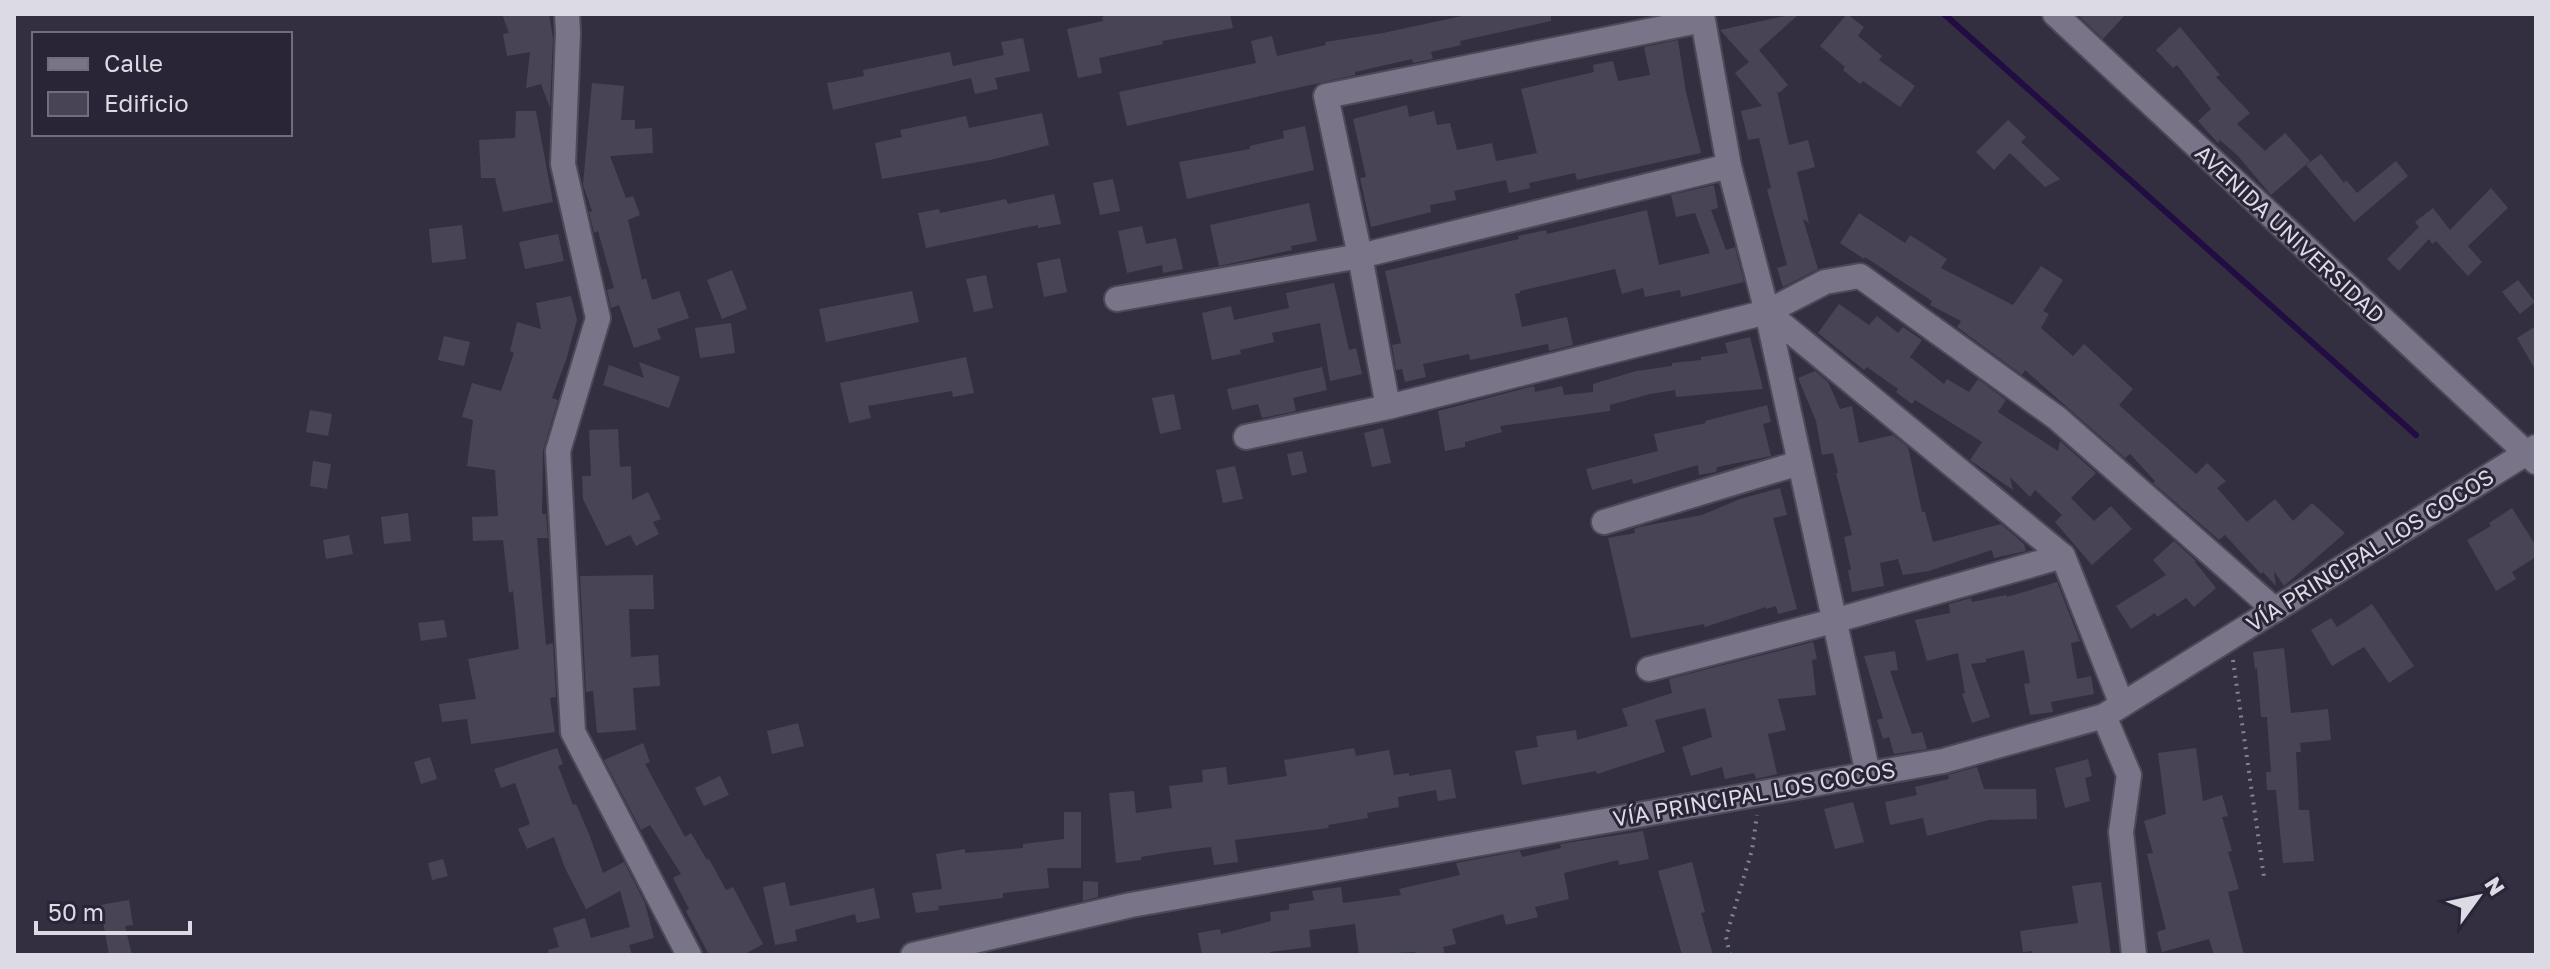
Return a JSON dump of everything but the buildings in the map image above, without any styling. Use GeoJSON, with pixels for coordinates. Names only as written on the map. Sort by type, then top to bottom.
{"type":"FeatureCollection","features":[{"type":"Feature","properties":{"kind":"street"},"geometry":{"type":"LineString","coordinates":[[567,14],[563,164],[598,318],[558,451],[573,732],[689,955]]}},
{"type":"Feature","properties":{"kind":"street","name":"AVENIDA UNIVERSIDAD"},"geometry":{"type":"LineString","coordinates":[[2055,14],[2533,454]]}},
{"type":"Feature","properties":{"kind":"street"},"geometry":{"type":"LineString","coordinates":[[1388,407],[1326,96],[1703,20],[1729,166],[1767,312],[1837,620],[1868,774]]}},
{"type":"Feature","properties":{"kind":"street"},"geometry":{"type":"LineString","coordinates":[[1117,299],[1360,256],[1729,166]]}},
{"type":"Feature","properties":{"kind":"street"},"geometry":{"type":"LineString","coordinates":[[1246,437],[1388,407],[1767,312],[1825,282],[1860,276],[2057,418],[2275,610]]}},
{"type":"Feature","properties":{"kind":"street"},"geometry":{"type":"LineString","coordinates":[[1767,312],[2063,556],[2113,710],[2129,775],[2121,832],[2134,955]]}},
{"type":"Feature","properties":{"kind":"street","name":"VÍA PRINCIPAL LOS COCOS"},"geometry":{"type":"LineString","coordinates":[[913,955],[1131,905],[1943,761],[2113,710],[2533,454]]}},
{"type":"Feature","properties":{"kind":"street"},"geometry":{"type":"LineString","coordinates":[[1604,522],[1799,463]]}},
{"type":"Feature","properties":{"kind":"street"},"geometry":{"type":"LineString","coordinates":[[1649,669],[2063,556]]}},
{"type":"Feature","properties":{"kind":"path"},"geometry":{"type":"LineString","coordinates":[[2230,637],[2264,877]]}},
{"type":"Feature","properties":{"kind":"path"},"geometry":{"type":"LineString","coordinates":[[1730,955],[1726,937],[1752,850],[1760,793]]}},
{"type":"Feature","properties":{"kind":"waterway"},"geometry":{"type":"LineString","coordinates":[[1944,14],[2416,435]]}}]}
